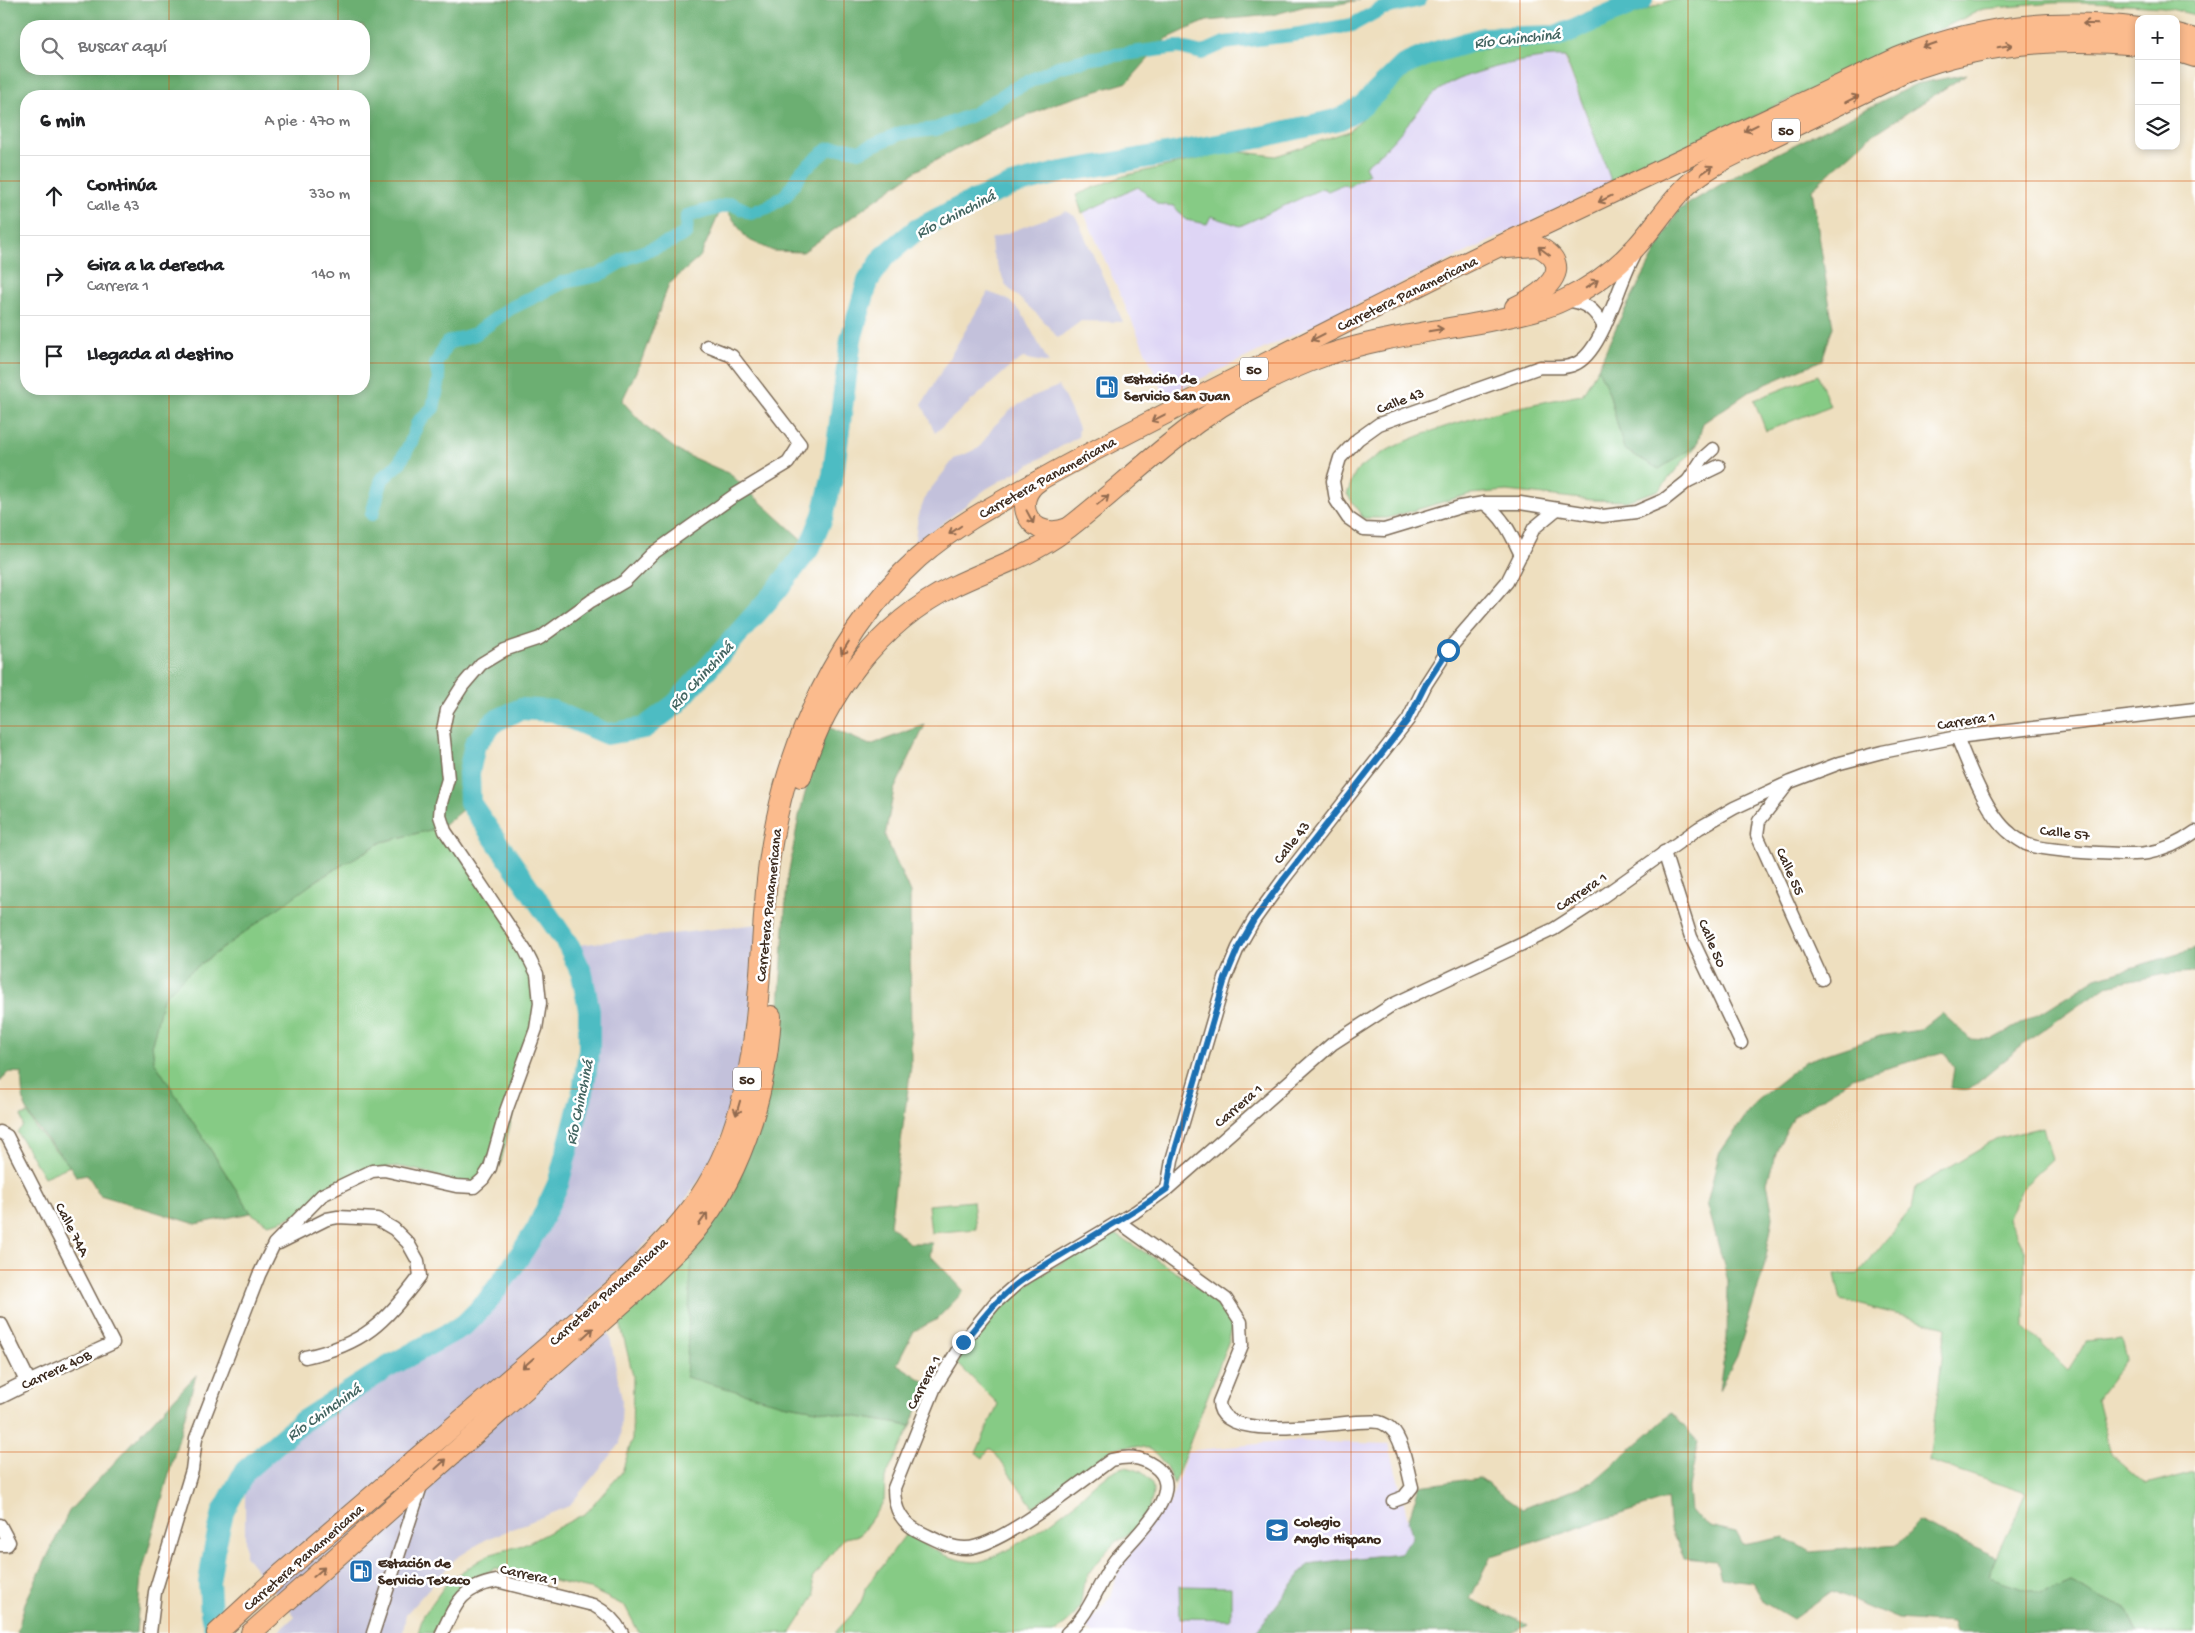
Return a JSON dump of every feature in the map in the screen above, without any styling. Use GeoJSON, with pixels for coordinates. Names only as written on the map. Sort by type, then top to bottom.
{"type":"FeatureCollection","features":[{"type":"Feature","properties":{"kind":"highway","name":"Carretera Panamericana"},"geometry":{"type":"LineString","coordinates":[[217,1633],[267,1587],[625,1280],[673,1232],[692,1208],[719,1162],[746,1079],[757,1022],[768,877],[778,812],[791,762],[810,713],[850,640],[881,596],[916,560],[980,512],[1115,439],[1492,251],[1930,44],[1965,35],[2018,26],[2092,24],[2135,28]]}},
{"type":"Feature","properties":{"kind":"highway"},"geometry":{"type":"LineString","coordinates":[[2180,35],[2195,39]]}},
{"type":"Feature","properties":{"kind":"highway","name":"Carretera Panamericana"},"geometry":{"type":"LineString","coordinates":[[251,1633],[642,1285],[685,1243],[722,1191],[746,1139],[762,1081],[770,1020],[780,877],[790,814],[803,769],[822,721],[844,683],[864,657],[891,630],[921,607],[952,587],[1026,555],[1068,528],[1200,420],[1246,391],[1278,375],[1359,345],[1481,323],[1539,310],[1565,300],[1590,286],[1614,269],[1636,248],[1678,194],[1712,166],[1904,73],[1936,61],[1969,52],[2021,43],[2073,42],[2135,45]]}},
{"type":"Feature","properties":{"kind":"highway"},"geometry":{"type":"LineString","coordinates":[[2180,52],[2195,56]]}},
{"type":"Feature","properties":{"kind":"highway"},"geometry":{"type":"LineString","coordinates":[[1481,323],[1530,300],[1550,285],[1555,274],[1551,256],[1538,246],[1529,245],[1492,251]]}},
{"type":"Feature","properties":{"kind":"highway"},"geometry":{"type":"LineString","coordinates":[[1042,479],[1033,485],[1026,495],[1025,507],[1028,518],[1036,527],[1046,532],[1058,532],[1068,528]]}},
{"type":"Feature","properties":{"kind":"street","name":"Calle 43"},"geometry":{"type":"LineString","coordinates":[[1557,509],[1520,504],[1484,503],[1460,507],[1384,530],[1364,529],[1348,518],[1336,500],[1333,481],[1340,458],[1358,440],[1379,424],[1540,367],[1573,366],[1583,360],[1604,327],[1621,281],[1636,253],[1659,219]]}},
{"type":"Feature","properties":{"kind":"street"},"geometry":{"type":"LineString","coordinates":[[1565,300],[1578,301],[1589,307],[1598,316],[1604,327]]}},
{"type":"Feature","properties":{"kind":"street"},"geometry":{"type":"LineString","coordinates":[[150,1633],[155,1592],[192,1470],[196,1438],[255,1284],[274,1244],[322,1195],[372,1170],[384,1170],[456,1186],[474,1187],[483,1179],[490,1168],[506,1111],[536,1028],[540,1002],[536,974],[525,950],[444,831],[440,816],[441,802],[448,779],[443,730],[447,710],[463,685],[481,664],[504,650],[540,638],[591,601],[625,581],[652,554],[735,495],[788,463],[800,444],[732,356],[707,346]]}},
{"type":"Feature","properties":{"kind":"street"},"geometry":{"type":"LineString","coordinates":[[1557,509],[1603,516],[1636,512],[1664,500],[1688,480],[1703,458],[1713,449]]}},
{"type":"Feature","properties":{"kind":"street"},"geometry":{"type":"LineString","coordinates":[[1688,480],[1720,466]]}},
{"type":"Feature","properties":{"kind":"street"},"geometry":{"type":"LineString","coordinates":[[1484,503],[1497,512],[1507,525],[1521,556]]}},
{"type":"Feature","properties":{"kind":"street","name":"Calle 43"},"geometry":{"type":"LineString","coordinates":[[1167,1189],[1172,1160],[1225,979],[1250,927],[1283,880],[1408,720],[1426,684],[1448,650],[1507,582],[1534,528],[1557,509]]}},
{"type":"Feature","properties":{"kind":"street","name":"Carrera 1"},"geometry":{"type":"LineString","coordinates":[[1067,1633],[1087,1611],[1111,1565],[1123,1548],[1153,1516],[1163,1500],[1166,1485],[1159,1470],[1147,1461],[1125,1456],[1111,1460],[1002,1537],[982,1546],[964,1548],[946,1544],[915,1530],[902,1518],[894,1504],[894,1488],[935,1387],[963,1342],[995,1303],[1020,1281],[1118,1222],[1167,1189],[1332,1044],[1355,1027],[1392,1005],[1554,929],[1588,907],[1698,828],[1727,812],[1790,782],[1840,763],[1873,754],[1957,737],[2195,709]]}},
{"type":"Feature","properties":{"kind":"street","name":"Calle 57"},"geometry":{"type":"LineString","coordinates":[[1957,737],[1974,778],[1996,817],[2008,832],[2026,844],[2055,850],[2145,854],[2170,848],[2183,842],[2195,832]]}},
{"type":"Feature","properties":{"kind":"street","name":"Calle 55"},"geometry":{"type":"LineString","coordinates":[[1790,782],[1759,822],[1757,835],[1822,979]]}},
{"type":"Feature","properties":{"kind":"street","name":"Calle 50"},"geometry":{"type":"LineString","coordinates":[[1664,852],[1691,937],[1741,1044]]}},
{"type":"Feature","properties":{"kind":"street","name":"Calle 74A"},"geometry":{"type":"LineString","coordinates":[[0,1132],[7,1136],[113,1343]]}},
{"type":"Feature","properties":{"kind":"street"},"geometry":{"type":"LineString","coordinates":[[274,1244],[282,1243],[327,1219],[338,1216],[377,1219],[394,1229],[408,1243],[418,1261],[420,1276],[396,1309],[381,1324],[360,1338],[331,1352],[305,1357]]}},
{"type":"Feature","properties":{"kind":"street"},"geometry":{"type":"LineString","coordinates":[[1118,1222],[1226,1299],[1241,1322],[1242,1345],[1219,1402],[1221,1411],[1232,1420],[1247,1426],[1299,1428],[1380,1422],[1394,1431],[1412,1487],[1404,1496],[1393,1501]]}},
{"type":"Feature","properties":{"kind":"street"},"geometry":{"type":"LineString","coordinates":[[0,1326],[28,1382]]}},
{"type":"Feature","properties":{"kind":"street","name":"Carrera 40B"},"geometry":{"type":"LineString","coordinates":[[0,1396],[113,1343]]}},
{"type":"Feature","properties":{"kind":"street"},"geometry":{"type":"LineString","coordinates":[[373,1633],[422,1481]]}},
{"type":"Feature","properties":{"kind":"street"},"geometry":{"type":"LineString","coordinates":[[0,1525],[4,1544]]}},
{"type":"Feature","properties":{"kind":"street","name":"Carrera 1"},"geometry":{"type":"LineString","coordinates":[[442,1633],[456,1604],[467,1591],[482,1584],[497,1581],[593,1605],[605,1612],[617,1623],[622,1633]]}},
{"type":"Feature","properties":{"kind":"shaded area"},"geometry":{"type":"Polygon","coordinates":[[[1559,44],[1612,183],[1165,396],[1076,195],[1123,176],[1219,201],[1266,191],[1437,78],[1559,44]]]}},
{"type":"Feature","properties":{"kind":"shaded area"},"geometry":{"type":"Polygon","coordinates":[[[1066,211],[1076,217],[1123,322],[1081,321],[1058,338],[1041,318],[1006,286],[992,252],[991,239],[1066,211]]]}},
{"type":"Feature","properties":{"kind":"shaded area"},"geometry":{"type":"Polygon","coordinates":[[[988,292],[1007,299],[1022,313],[1049,363],[1023,358],[1011,366],[935,433],[922,404],[988,292]]]}},
{"type":"Feature","properties":{"kind":"shaded area"},"geometry":{"type":"Polygon","coordinates":[[[1059,386],[1079,428],[1078,437],[986,489],[914,546],[918,517],[926,495],[954,459],[979,448],[994,426],[1013,408],[1036,395],[1059,386]]]}},
{"type":"Feature","properties":{"kind":"shaded area"},"geometry":{"type":"Polygon","coordinates":[[[758,924],[752,1016],[734,1105],[712,1161],[675,1215],[587,1301],[610,1337],[622,1400],[620,1444],[569,1506],[485,1540],[455,1559],[406,1614],[403,1633],[277,1633],[295,1616],[245,1556],[245,1471],[300,1423],[388,1367],[464,1325],[486,1303],[537,1229],[558,1184],[583,1091],[589,1050],[589,1010],[582,974],[569,946],[758,924]]]}},
{"type":"Feature","properties":{"kind":"shaded area","name":"Colegio Anglo Hispano"},"geometry":{"type":"Polygon","coordinates":[[[1289,1441],[1389,1444],[1413,1539],[1399,1553],[1308,1564],[1255,1633],[1094,1633],[1085,1627],[1111,1596],[1124,1551],[1171,1501],[1188,1451],[1289,1441]]]}},
{"type":"Feature","properties":{"kind":"green space"},"geometry":{"type":"Polygon","coordinates":[[[0,0],[1359,0],[1334,5],[1306,6],[1272,15],[1207,21],[1190,28],[1166,39],[1128,82],[1057,103],[981,136],[916,171],[803,252],[773,251],[747,239],[723,205],[700,257],[669,284],[642,359],[622,401],[647,428],[680,452],[730,474],[810,547],[776,591],[676,704],[644,728],[607,734],[553,711],[521,709],[495,721],[475,744],[469,773],[470,803],[442,827],[382,842],[320,878],[187,974],[163,998],[152,1044],[154,1061],[251,1213],[196,1224],[100,1195],[87,1174],[76,1176],[31,1119],[22,1091],[22,1073],[8,1073],[0,1082],[0,0]]]}},
{"type":"Feature","properties":{"kind":"green space"},"geometry":{"type":"Polygon","coordinates":[[[1671,0],[2195,0],[2195,15],[2162,7],[2093,3],[2053,3],[1983,9],[1612,183],[1565,57],[1516,62],[1460,79],[1434,94],[1388,146],[1365,166],[1369,174],[1348,187],[1344,184],[1328,191],[1323,188],[1240,226],[1211,216],[1207,224],[1186,220],[1174,206],[1158,204],[1138,187],[1082,213],[1076,195],[1123,176],[1233,151],[1276,156],[1349,131],[1413,71],[1469,50],[1559,44],[1671,0]]]}},
{"type":"Feature","properties":{"kind":"green space"},"geometry":{"type":"Polygon","coordinates":[[[1967,74],[1868,138],[1812,189],[1833,327],[1822,360],[1750,391],[1703,423],[1697,445],[1659,469],[1624,449],[1609,393],[1598,368],[1618,323],[1678,210],[1748,168],[1916,84],[1967,74]]]}},
{"type":"Feature","properties":{"kind":"green space"},"geometry":{"type":"Polygon","coordinates":[[[1598,368],[1609,393],[1624,449],[1659,469],[1697,445],[1659,490],[1626,501],[1592,500],[1507,491],[1470,494],[1388,518],[1363,518],[1347,494],[1356,472],[1378,455],[1404,442],[1464,421],[1528,405],[1582,395],[1598,368]]]}},
{"type":"Feature","properties":{"kind":"green space"},"geometry":{"type":"Polygon","coordinates":[[[1818,375],[1830,406],[1766,431],[1754,400],[1818,375]]]}},
{"type":"Feature","properties":{"kind":"green space"},"geometry":{"type":"Polygon","coordinates":[[[925,725],[894,790],[885,836],[910,893],[911,1066],[890,1225],[909,1243],[932,1243],[930,1255],[964,1291],[936,1320],[914,1331],[897,1364],[927,1383],[911,1426],[782,1404],[686,1377],[692,1247],[778,1023],[787,881],[799,816],[811,771],[828,727],[870,745],[925,725]]]}},
{"type":"Feature","properties":{"kind":"green space"},"geometry":{"type":"Polygon","coordinates":[[[442,827],[534,958],[540,1009],[500,1165],[486,1179],[474,1182],[451,1180],[411,1169],[387,1167],[358,1177],[300,1213],[268,1224],[251,1213],[154,1061],[152,1044],[163,998],[187,974],[303,889],[382,842],[442,827]]]}},
{"type":"Feature","properties":{"kind":"green space"},"geometry":{"type":"Polygon","coordinates":[[[2195,949],[2195,972],[2165,974],[2106,986],[2029,1040],[1969,1090],[1951,1088],[1954,1068],[1944,1052],[1852,1078],[1794,1116],[1778,1147],[1767,1182],[1773,1217],[1764,1268],[1737,1356],[1719,1390],[1727,1338],[1728,1281],[1707,1203],[1719,1154],[1756,1101],[1806,1061],[1880,1036],[1920,1030],[1942,1013],[1970,1039],[1991,1040],[2042,1012],[2096,978],[2195,949]]]}},
{"type":"Feature","properties":{"kind":"green space"},"geometry":{"type":"Polygon","coordinates":[[[28,1114],[36,1129],[70,1166],[44,1177],[17,1132],[23,1126],[21,1116],[28,1114]]]}},
{"type":"Feature","properties":{"kind":"green space"},"geometry":{"type":"Polygon","coordinates":[[[2043,1127],[2052,1160],[2023,1187],[2008,1218],[2025,1253],[2025,1328],[2068,1370],[2086,1342],[2122,1338],[2127,1359],[2097,1400],[2111,1454],[2146,1485],[2195,1472],[2195,1633],[2137,1633],[2127,1611],[2070,1582],[2042,1594],[1988,1577],[2026,1493],[1929,1461],[1946,1327],[1841,1300],[1835,1274],[1858,1274],[1912,1208],[1916,1187],[1999,1138],[2043,1127]]]}},
{"type":"Feature","properties":{"kind":"green space"},"geometry":{"type":"Polygon","coordinates":[[[973,1201],[976,1229],[931,1233],[928,1205],[973,1201]]]}},
{"type":"Feature","properties":{"kind":"green space"},"geometry":{"type":"Polygon","coordinates":[[[1112,1232],[1177,1273],[1207,1296],[1233,1323],[1229,1340],[1174,1484],[1164,1464],[1152,1451],[1136,1446],[1113,1449],[1033,1507],[992,1449],[989,1449],[983,1458],[976,1453],[998,1404],[956,1362],[989,1319],[1025,1286],[1112,1232]]]}},
{"type":"Feature","properties":{"kind":"green space"},"geometry":{"type":"Polygon","coordinates":[[[692,1247],[782,1404],[911,1426],[885,1478],[884,1501],[860,1535],[844,1538],[812,1578],[815,1595],[791,1633],[639,1633],[625,1606],[590,1589],[495,1568],[457,1590],[433,1633],[418,1633],[423,1616],[449,1580],[488,1555],[526,1544],[586,1513],[622,1472],[632,1440],[633,1376],[620,1322],[692,1247]]]}},
{"type":"Feature","properties":{"kind":"green space"},"geometry":{"type":"Polygon","coordinates":[[[196,1375],[141,1576],[136,1633],[17,1633],[25,1603],[69,1511],[196,1375]]]}},
{"type":"Feature","properties":{"kind":"green space"},"geometry":{"type":"Polygon","coordinates":[[[1672,1413],[1698,1442],[1689,1488],[1691,1512],[1709,1526],[1736,1532],[1743,1545],[1784,1537],[1810,1552],[1898,1545],[1918,1522],[1997,1557],[1989,1577],[2042,1594],[2070,1582],[2127,1611],[2137,1633],[1956,1633],[1953,1623],[1898,1619],[1832,1591],[1793,1619],[1764,1602],[1752,1582],[1721,1578],[1716,1561],[1684,1558],[1670,1529],[1667,1499],[1491,1556],[1470,1599],[1528,1625],[1512,1633],[1255,1633],[1308,1564],[1399,1553],[1413,1539],[1408,1521],[1419,1486],[1479,1478],[1522,1509],[1594,1481],[1672,1413]]]}},
{"type":"Feature","properties":{"kind":"green space"},"geometry":{"type":"Polygon","coordinates":[[[1124,1467],[1136,1470],[1145,1475],[1150,1481],[1153,1488],[1150,1506],[1136,1528],[1111,1547],[1093,1567],[1085,1580],[1078,1611],[1068,1622],[1053,1633],[835,1633],[858,1607],[865,1588],[906,1534],[938,1552],[955,1558],[973,1562],[983,1561],[1011,1548],[1042,1528],[1069,1508],[1105,1476],[1124,1467]]]}},
{"type":"Feature","properties":{"kind":"green space"},"geometry":{"type":"Polygon","coordinates":[[[1179,1586],[1231,1587],[1231,1619],[1180,1618],[1179,1586]]]}},
{"type":"Feature","properties":{"kind":"waterway"},"geometry":{"type":"LineString","coordinates":[[372,514],[382,479],[399,464],[411,442],[418,422],[433,408],[439,379],[436,364],[447,343],[475,334],[509,309],[564,282],[599,275],[627,258],[670,242],[686,233],[687,216],[732,204],[751,213],[768,207],[786,195],[802,171],[828,149],[846,148],[859,151],[901,133],[936,129],[974,114],[1012,90],[1058,67],[1093,58],[1178,47],[1202,53],[1224,43],[1293,35],[1352,25],[1381,9],[1420,0]]}},
{"type":"Feature","properties":{"kind":"waterway","name":"Río Chinchiná"},"geometry":{"type":"LineString","coordinates":[[216,1633],[211,1613],[209,1583],[214,1551],[223,1512],[245,1471],[300,1423],[388,1367],[464,1325],[486,1303],[509,1272],[537,1229],[558,1184],[583,1091],[589,1050],[589,1010],[582,974],[569,946],[470,803],[469,773],[475,744],[495,721],[521,709],[553,711],[607,734],[644,728],[676,704],[776,591],[810,547],[823,515],[833,475],[851,339],[868,281],[884,257],[916,230],[962,206],[1012,185],[1062,172],[1252,139],[1340,119],[1362,106],[1404,65],[1432,53],[1483,38],[1558,36],[1642,0]]}},
{"type":"Feature","properties":{"kind":"place","name":"Estación de Servicio San Juan"},"geometry":{"type":"Point","coordinates":[1107,387]}},
{"type":"Feature","properties":{"kind":"place","name":"Colegio Anglo Hispano"},"geometry":{"type":"Point","coordinates":[1277,1530]}},
{"type":"Feature","properties":{"kind":"place","name":"Estación de Servicio Texaco"},"geometry":{"type":"Point","coordinates":[361,1571]}},
{"type":"Feature","properties":{"kind":"route"},"geometry":{"type":"LineString","coordinates":[[963,1342],[995,1303],[1020,1281],[1135,1212],[1167,1189],[1172,1160],[1225,979],[1238,948],[1254,920],[1283,880],[1408,720],[1426,684],[1448,650]]}}]}
